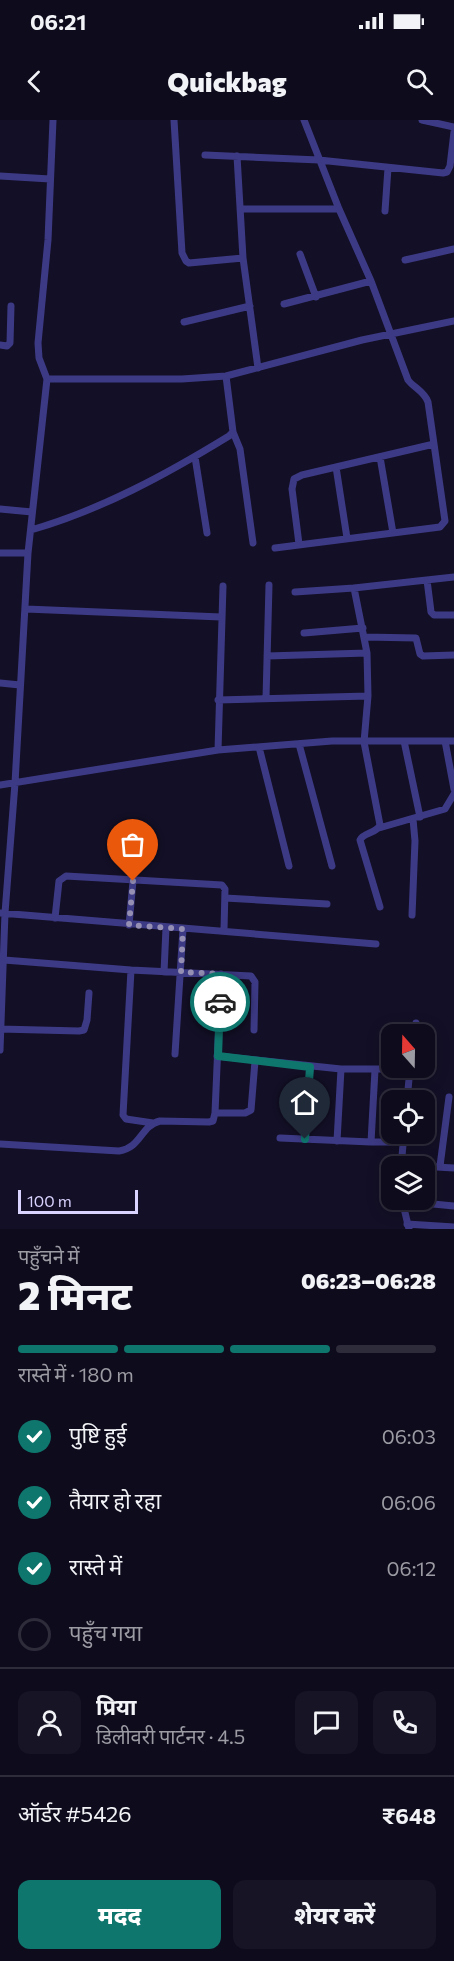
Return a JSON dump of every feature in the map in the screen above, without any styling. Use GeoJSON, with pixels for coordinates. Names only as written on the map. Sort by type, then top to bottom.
{"type":"FeatureCollection","features":[{"type":"Feature","properties":{"kind":"street"},"geometry":{"type":"LineString","coordinates":[[0,1050],[4,960],[3,913],[15,783],[28,553],[47,379],[39,358],[38,343],[48,240],[53,120]]}},
{"type":"Feature","properties":{"kind":"street"},"geometry":{"type":"LineString","coordinates":[[174,120],[184,258],[189,263],[243,258]]}},
{"type":"Feature","properties":{"kind":"street"},"geometry":{"type":"LineString","coordinates":[[275,548],[440,527],[444,524],[445,518],[426,396],[408,380],[371,281],[339,209],[304,120]]}},
{"type":"Feature","properties":{"kind":"street"},"geometry":{"type":"LineString","coordinates":[[422,120],[454,127]]}},
{"type":"Feature","properties":{"kind":"street"},"geometry":{"type":"LineString","coordinates":[[205,155],[320,160],[447,172],[450,166],[454,132]]}},
{"type":"Feature","properties":{"kind":"street"},"geometry":{"type":"LineString","coordinates":[[237,156],[243,258],[258,368]]}},
{"type":"Feature","properties":{"kind":"street"},"geometry":{"type":"LineString","coordinates":[[385,211],[388,168]]}},
{"type":"Feature","properties":{"kind":"street"},"geometry":{"type":"LineString","coordinates":[[0,176],[50,179]]}},
{"type":"Feature","properties":{"kind":"street"},"geometry":{"type":"LineString","coordinates":[[241,209],[339,209]]}},
{"type":"Feature","properties":{"kind":"street"},"geometry":{"type":"LineString","coordinates":[[405,260],[454,249]]}},
{"type":"Feature","properties":{"kind":"street"},"geometry":{"type":"LineString","coordinates":[[300,254],[316,297]]}},
{"type":"Feature","properties":{"kind":"street"},"geometry":{"type":"LineString","coordinates":[[284,304],[371,281]]}},
{"type":"Feature","properties":{"kind":"street"},"geometry":{"type":"LineString","coordinates":[[0,345],[9,345],[11,306]]}},
{"type":"Feature","properties":{"kind":"street"},"geometry":{"type":"LineString","coordinates":[[184,322],[250,306]]}},
{"type":"Feature","properties":{"kind":"street"},"geometry":{"type":"LineString","coordinates":[[0,321],[11,321]]}},
{"type":"Feature","properties":{"kind":"street"},"geometry":{"type":"LineString","coordinates":[[47,379],[182,379],[226,376],[391,334],[454,321]]}},
{"type":"Feature","properties":{"kind":"street"},"geometry":{"type":"LineString","coordinates":[[226,376],[233,432],[240,449],[253,543]]}},
{"type":"Feature","properties":{"kind":"street"},"geometry":{"type":"LineString","coordinates":[[31,530],[64,519],[151,481],[233,432]]}},
{"type":"Feature","properties":{"kind":"street"},"geometry":{"type":"LineString","coordinates":[[299,544],[292,489],[294,479],[302,475],[434,444]]}},
{"type":"Feature","properties":{"kind":"street"},"geometry":{"type":"LineString","coordinates":[[195,456],[207,533]]}},
{"type":"Feature","properties":{"kind":"street"},"geometry":{"type":"LineString","coordinates":[[380,457],[393,533]]}},
{"type":"Feature","properties":{"kind":"street"},"geometry":{"type":"LineString","coordinates":[[336,467],[347,538]]}},
{"type":"Feature","properties":{"kind":"street"},"geometry":{"type":"LineString","coordinates":[[0,509],[32,512]]}},
{"type":"Feature","properties":{"kind":"street"},"geometry":{"type":"LineString","coordinates":[[0,553],[28,553]]}},
{"type":"Feature","properties":{"kind":"street"},"geometry":{"type":"LineString","coordinates":[[295,592],[454,577]]}},
{"type":"Feature","properties":{"kind":"street"},"geometry":{"type":"LineString","coordinates":[[427,580],[431,612],[434,615],[454,615]]}},
{"type":"Feature","properties":{"kind":"street"},"geometry":{"type":"LineString","coordinates":[[266,698],[269,585]]}},
{"type":"Feature","properties":{"kind":"street"},"geometry":{"type":"LineString","coordinates":[[218,750],[223,586]]}},
{"type":"Feature","properties":{"kind":"street"},"geometry":{"type":"LineString","coordinates":[[354,588],[367,653],[368,696],[364,742],[379,828]]}},
{"type":"Feature","properties":{"kind":"street"},"geometry":{"type":"LineString","coordinates":[[26,609],[221,617]]}},
{"type":"Feature","properties":{"kind":"street"},"geometry":{"type":"LineString","coordinates":[[304,633],[363,628]]}},
{"type":"Feature","properties":{"kind":"street"},"geometry":{"type":"LineString","coordinates":[[365,637],[416,638],[423,657],[454,655]]}},
{"type":"Feature","properties":{"kind":"street"},"geometry":{"type":"LineString","coordinates":[[267,656],[367,653]]}},
{"type":"Feature","properties":{"kind":"street"},"geometry":{"type":"LineString","coordinates":[[0,683],[20,685]]}},
{"type":"Feature","properties":{"kind":"street"},"geometry":{"type":"LineString","coordinates":[[218,700],[368,696]]}},
{"type":"Feature","properties":{"kind":"street"},"geometry":{"type":"LineString","coordinates":[[404,741],[417,818],[412,915]]}},
{"type":"Feature","properties":{"kind":"street"},"geometry":{"type":"LineString","coordinates":[[380,907],[360,840],[379,828],[445,809],[454,792],[446,741]]}},
{"type":"Feature","properties":{"kind":"street"},"geometry":{"type":"LineString","coordinates":[[0,785],[218,750],[299,744],[454,741]]}},
{"type":"Feature","properties":{"kind":"street"},"geometry":{"type":"LineString","coordinates":[[299,744],[332,866]]}},
{"type":"Feature","properties":{"kind":"street"},"geometry":{"type":"LineString","coordinates":[[259,747],[289,866]]}},
{"type":"Feature","properties":{"kind":"street"},"geometry":{"type":"LineString","coordinates":[[55,918],[58,885],[61,878],[66,876],[222,885],[225,889],[224,930]]}},
{"type":"Feature","properties":{"kind":"street"},"geometry":{"type":"LineString","coordinates":[[129,925],[133,881]]}},
{"type":"Feature","properties":{"kind":"street"},"geometry":{"type":"LineString","coordinates":[[225,898],[327,904]]}},
{"type":"Feature","properties":{"kind":"street"},"geometry":{"type":"LineString","coordinates":[[3,913],[376,944]]}},
{"type":"Feature","properties":{"kind":"street"},"geometry":{"type":"LineString","coordinates":[[164,972],[166,928]]}},
{"type":"Feature","properties":{"kind":"street"},"geometry":{"type":"LineString","coordinates":[[175,1054],[183,929]]}},
{"type":"Feature","properties":{"kind":"street"},"geometry":{"type":"LineString","coordinates":[[4,960],[253,977],[254,1030]]}},
{"type":"Feature","properties":{"kind":"street"},"geometry":{"type":"LineString","coordinates":[[131,970],[123,1115],[126,1119],[153,1123],[213,1121],[221,974]]}},
{"type":"Feature","properties":{"kind":"street"},"geometry":{"type":"LineString","coordinates":[[0,1029],[79,1031],[84,1029],[89,993]]}},
{"type":"Feature","properties":{"kind":"street"},"geometry":{"type":"LineString","coordinates":[[218,1056],[310,1067],[381,1070]]}},
{"type":"Feature","properties":{"kind":"street"},"geometry":{"type":"LineString","coordinates":[[215,1113],[245,1113],[251,1110],[255,1061]]}},
{"type":"Feature","properties":{"kind":"street"},"geometry":{"type":"LineString","coordinates":[[305,1139],[310,1067]]}},
{"type":"Feature","properties":{"kind":"street"},"geometry":{"type":"LineString","coordinates":[[337,1141],[341,1069]]}},
{"type":"Feature","properties":{"kind":"street"},"geometry":{"type":"LineString","coordinates":[[371,1143],[375,1070]]}},
{"type":"Feature","properties":{"kind":"street"},"geometry":{"type":"LineString","coordinates":[[440,1166],[449,1097]]}},
{"type":"Feature","properties":{"kind":"street"},"geometry":{"type":"LineString","coordinates":[[0,1144],[119,1151],[133,1146],[153,1123]]}},
{"type":"Feature","properties":{"kind":"street"},"geometry":{"type":"LineString","coordinates":[[280,1138],[371,1143],[381,1141]]}},
{"type":"Feature","properties":{"kind":"street"},"geometry":{"type":"LineString","coordinates":[[435,1166],[454,1168]]}},
{"type":"Feature","properties":{"kind":"street"},"geometry":{"type":"LineString","coordinates":[[435,1204],[454,1206]]}},
{"type":"Feature","properties":{"kind":"street"},"geometry":{"type":"LineString","coordinates":[[404,1210],[408,1226],[454,1227]]}},
{"type":"Feature","properties":{"kind":"way so far"},"geometry":{"type":"LineString","coordinates":[[133,881],[129,925],[183,929],[181,972],[221,974],[220,1002]]}},
{"type":"Feature","properties":{"kind":"route"},"geometry":{"type":"LineString","coordinates":[[220,1002],[218,1056],[310,1067],[305,1139]]}}]}
